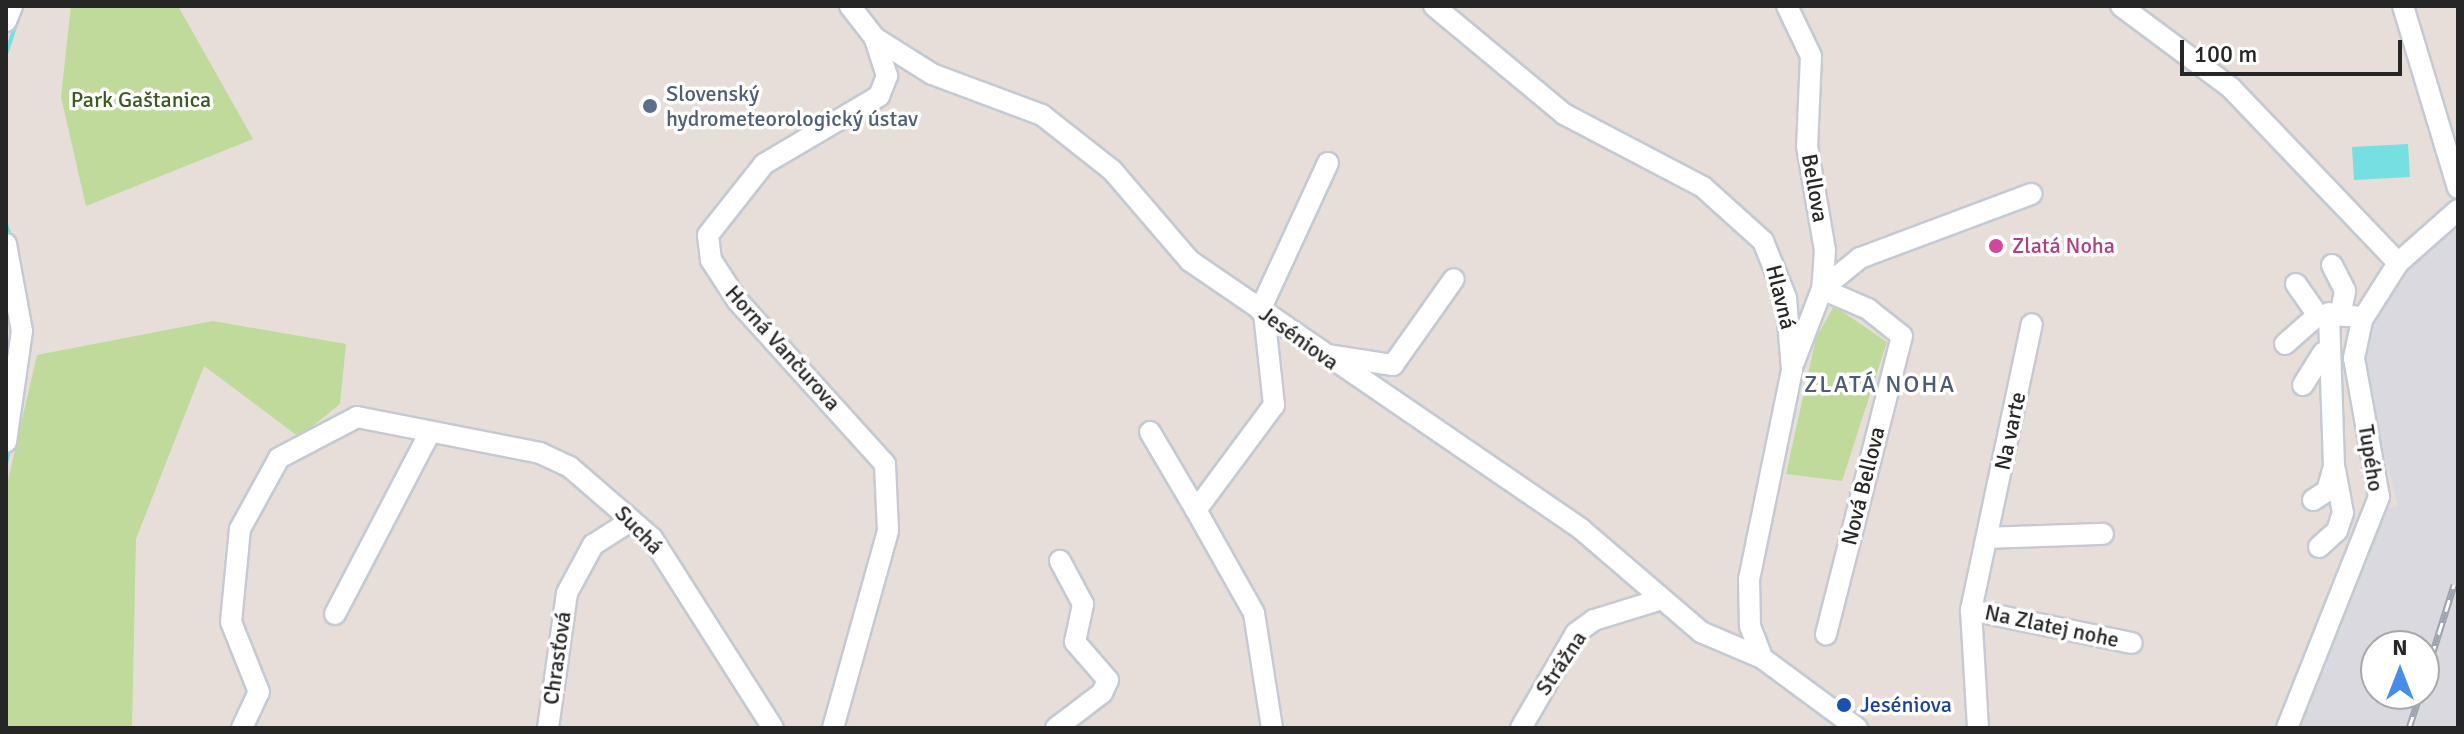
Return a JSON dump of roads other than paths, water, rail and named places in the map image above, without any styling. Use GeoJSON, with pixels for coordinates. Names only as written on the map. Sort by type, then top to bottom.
{"type":"FeatureCollection","features":[{"type":"Feature","properties":{"kind":"street"},"geometry":{"type":"LineString","coordinates":[[6,21],[12,6]]}},
{"type":"Feature","properties":{"kind":"street","name":"Jeséniova"},"geometry":{"type":"LineString","coordinates":[[850,6],[875,38],[932,74],[1042,115],[1112,170],[1190,261],[1322,355],[1581,529],[1659,600],[1729,650],[1762,658],[1855,727]]}},
{"type":"Feature","properties":{"kind":"street","name":"Hlavná"},"geometry":{"type":"LineString","coordinates":[[1434,6],[1564,114],[1703,187],[1751,226],[1783,287],[1792,370],[1749,579],[1750,626],[1762,658]]}},
{"type":"Feature","properties":{"kind":"street","name":"Bellova"},"geometry":{"type":"LineString","coordinates":[[1787,6],[1811,56],[1807,146],[1825,250],[1822,289],[1792,370]]}},
{"type":"Feature","properties":{"kind":"street"},"geometry":{"type":"LineString","coordinates":[[2121,6],[2231,88],[2320,180],[2404,256]]}},
{"type":"Feature","properties":{"kind":"street"},"geometry":{"type":"LineString","coordinates":[[2403,6],[2458,188]]}},
{"type":"Feature","properties":{"kind":"street","name":"Horná Vančurova"},"geometry":{"type":"LineString","coordinates":[[833,728],[888,531],[885,464],[737,300],[711,260],[708,238],[748,177],[879,96],[887,76],[875,38]]}},
{"type":"Feature","properties":{"kind":"street"},"geometry":{"type":"LineString","coordinates":[[1196,510],[1274,405],[1262,311],[1328,163]]}},
{"type":"Feature","properties":{"kind":"street"},"geometry":{"type":"LineString","coordinates":[[1822,289],[1860,258],[2031,194]]}},
{"type":"Feature","properties":{"kind":"street","name":"Tupého"},"geometry":{"type":"LineString","coordinates":[[2287,728],[2379,497],[2354,358],[2365,315],[2404,256],[2458,210]]}},
{"type":"Feature","properties":{"kind":"street"},"geometry":{"type":"LineString","coordinates":[[6,244],[22,331],[6,442]]}},
{"type":"Feature","properties":{"kind":"street"},"geometry":{"type":"LineString","coordinates":[[2303,385],[2325,350],[2345,291],[2332,265]]}},
{"type":"Feature","properties":{"kind":"street"},"geometry":{"type":"LineString","coordinates":[[1322,355],[1393,365],[1454,279]]}},
{"type":"Feature","properties":{"kind":"street"},"geometry":{"type":"LineString","coordinates":[[2296,284],[2336,314]]}},
{"type":"Feature","properties":{"kind":"street","name":"Nová Bellova"},"geometry":{"type":"LineString","coordinates":[[1822,289],[1868,309],[1902,336],[1826,634]]}},
{"type":"Feature","properties":{"kind":"street"},"geometry":{"type":"LineString","coordinates":[[2285,344],[2336,314]]}},
{"type":"Feature","properties":{"kind":"street","name":"Na varte"},"geometry":{"type":"LineString","coordinates":[[1978,728],[1971,610],[2032,324]]}},
{"type":"Feature","properties":{"kind":"street"},"geometry":{"type":"LineString","coordinates":[[1269,360],[1283,342],[1300,339]]}},
{"type":"Feature","properties":{"kind":"street"},"geometry":{"type":"LineString","coordinates":[[2319,547],[2337,531],[2343,513],[2334,466],[2325,350]]}},
{"type":"Feature","properties":{"kind":"street","name":"Suchá"},"geometry":{"type":"LineString","coordinates":[[242,728],[259,692],[235,644],[228,589],[237,537],[264,478],[291,448],[350,417],[550,456],[632,520],[669,561],[773,728]]}},
{"type":"Feature","properties":{"kind":"street"},"geometry":{"type":"LineString","coordinates":[[335,614],[430,432]]}},
{"type":"Feature","properties":{"kind":"street"},"geometry":{"type":"LineString","coordinates":[[1150,432],[1254,613],[1272,728]]}},
{"type":"Feature","properties":{"kind":"street"},"geometry":{"type":"LineString","coordinates":[[2313,500],[2327,491],[2334,466]]}},
{"type":"Feature","properties":{"kind":"street","name":"Chrasťová"},"geometry":{"type":"LineString","coordinates":[[548,728],[567,593],[588,551],[632,520]]}},
{"type":"Feature","properties":{"kind":"street"},"geometry":{"type":"LineString","coordinates":[[1987,538],[2103,534]]}},
{"type":"Feature","properties":{"kind":"street"},"geometry":{"type":"LineString","coordinates":[[1056,728],[1102,693],[1108,680],[1075,642],[1083,604],[1060,561]]}},
{"type":"Feature","properties":{"kind":"street","name":"Strážna"},"geometry":{"type":"LineString","coordinates":[[1521,728],[1576,633],[1594,620],[1659,600]]}},
{"type":"Feature","properties":{"kind":"street","name":"Na Zlatej nohe"},"geometry":{"type":"LineString","coordinates":[[1971,610],[2132,643]]}},
{"type":"Feature","properties":{"kind":"water"},"geometry":{"type":"Polygon","coordinates":[[[2408,144],[2410,177],[2354,180],[2352,147],[2408,144]]]}},
{"type":"Feature","properties":{"kind":"waterway"},"geometry":{"type":"LineString","coordinates":[[6,54],[22,6]]}},
{"type":"Feature","properties":{"kind":"waterway"},"geometry":{"type":"LineString","coordinates":[[6,224],[10,237]]}},
{"type":"Feature","properties":{"kind":"waterway"},"geometry":{"type":"LineString","coordinates":[[6,464],[9,449]]}},
{"type":"Feature","properties":{"kind":"railway"},"geometry":{"type":"LineString","coordinates":[[2440,630],[2454,585]]}},
{"type":"Feature","properties":{"kind":"railway"},"geometry":{"type":"LineString","coordinates":[[2409,728],[2415,710]]}},
{"type":"Feature","properties":{"kind":"place","name":"Slovenský hydrometeorologický ústav"},"geometry":{"type":"Point","coordinates":[650,106]}},
{"type":"Feature","properties":{"kind":"place","name":"Zlatá Noha"},"geometry":{"type":"Point","coordinates":[1996,246]}},
{"type":"Feature","properties":{"kind":"place","name":"Jeséniova"},"geometry":{"type":"Point","coordinates":[1844,705]}},
{"type":"Feature","properties":{"kind":"district","name":"ZLATÁ NOHA"},"geometry":{"type":"Point","coordinates":[1880,385]}},
{"type":"Feature","properties":{"kind":"park label","name":"Park Gaštanica"},"geometry":{"type":"Point","coordinates":[141,100]}}]}
